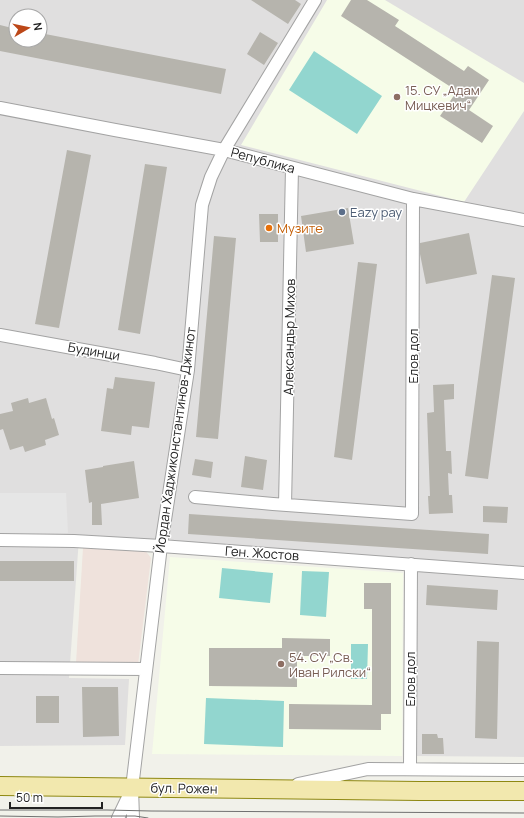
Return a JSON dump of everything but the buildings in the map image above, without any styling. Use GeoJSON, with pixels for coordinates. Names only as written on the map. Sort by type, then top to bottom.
{"type":"FeatureCollection","features":[{"type":"Feature","properties":{"kind":"main road","name":"бул. Рожен"},"geometry":{"type":"LineString","coordinates":[[0,786],[524,791]]}},
{"type":"Feature","properties":{"kind":"street","name":"Йордан Хаджиконстантинов-Джинот"},"geometry":{"type":"LineString","coordinates":[[132,788],[160,546],[188,370],[202,205],[211,177],[224,150],[315,0]]}},
{"type":"Feature","properties":{"kind":"street","name":"Република"},"geometry":{"type":"LineString","coordinates":[[0,108],[224,150],[413,199],[524,220]]}},
{"type":"Feature","properties":{"kind":"street","name":"Александър Михов"},"geometry":{"type":"LineString","coordinates":[[285,505],[292,168]]}},
{"type":"Feature","properties":{"kind":"street","name":"Елов дол"},"geometry":{"type":"LineString","coordinates":[[285,505],[412,514],[413,199]]}},
{"type":"Feature","properties":{"kind":"street","name":"Будинци"},"geometry":{"type":"LineString","coordinates":[[0,335],[148,361],[188,370]]}},
{"type":"Feature","properties":{"kind":"street"},"geometry":{"type":"LineString","coordinates":[[195,497],[285,505]]}},
{"type":"Feature","properties":{"kind":"street","name":"Ген. Жостов"},"geometry":{"type":"LineString","coordinates":[[0,540],[74,541],[160,546],[524,573]]}},
{"type":"Feature","properties":{"kind":"street","name":"Елов дол"},"geometry":{"type":"LineString","coordinates":[[410,769],[411,564]]}},
{"type":"Feature","properties":{"kind":"street"},"geometry":{"type":"LineString","coordinates":[[0,668],[146,669]]}},
{"type":"Feature","properties":{"kind":"street","name":"бул. Рожен"},"geometry":{"type":"LineString","coordinates":[[273,789],[368,769],[524,770]]}},
{"type":"Feature","properties":{"kind":"street"},"geometry":{"type":"LineString","coordinates":[[118,818],[132,788]]}},
{"type":"Feature","properties":{"kind":"street"},"geometry":{"type":"LineString","coordinates":[[132,788],[133,818]]}},
{"type":"Feature","properties":{"kind":"shaded area"},"geometry":{"type":"Polygon","coordinates":[[[0,0],[524,0],[524,757],[415,756],[418,561],[79,538],[69,678],[129,679],[125,745],[0,746],[0,0]]]}},
{"type":"Feature","properties":{"kind":"shaded area","name":"15. СУ „Адам Мицкевич“"},"geometry":{"type":"Polygon","coordinates":[[[327,0],[385,0],[524,83],[524,111],[464,202],[241,145],[327,0]]]}},
{"type":"Feature","properties":{"kind":"shaded area"},"geometry":{"type":"Polygon","coordinates":[[[314,51],[382,96],[357,134],[289,90],[314,51]]]}},
{"type":"Feature","properties":{"kind":"shaded area"},"geometry":{"type":"Polygon","coordinates":[[[0,493],[66,493],[68,533],[0,534],[0,493]]]}},
{"type":"Feature","properties":{"kind":"shaded area"},"geometry":{"type":"Polygon","coordinates":[[[83,548],[144,549],[151,558],[138,665],[76,663],[83,548]]]}},
{"type":"Feature","properties":{"kind":"shaded area","name":"54. СУ „Св. Иван Рилски“"},"geometry":{"type":"Polygon","coordinates":[[[170,557],[403,573],[402,756],[152,754],[170,557]]]}},
{"type":"Feature","properties":{"kind":"shaded area"},"geometry":{"type":"Polygon","coordinates":[[[222,568],[273,573],[270,603],[219,598],[222,568]]]}},
{"type":"Feature","properties":{"kind":"shaded area"},"geometry":{"type":"Polygon","coordinates":[[[302,571],[329,572],[326,617],[300,615],[302,571]]]}},
{"type":"Feature","properties":{"kind":"shaded area"},"geometry":{"type":"Polygon","coordinates":[[[351,644],[368,644],[367,679],[351,679],[351,644]]]}},
{"type":"Feature","properties":{"kind":"shaded area"},"geometry":{"type":"Polygon","coordinates":[[[206,698],[284,701],[283,747],[204,744],[206,698]]]}},
{"type":"Feature","properties":{"kind":"tram line"},"geometry":{"type":"LineString","coordinates":[[0,810],[524,813]]}},
{"type":"Feature","properties":{"kind":"tram line"},"geometry":{"type":"LineString","coordinates":[[0,816],[135,816],[148,818]]}},
{"type":"Feature","properties":{"kind":"place","name":"15. СУ „Адам Мицкевич“"},"geometry":{"type":"Point","coordinates":[397,97]}},
{"type":"Feature","properties":{"kind":"place","name":"Eazy pay"},"geometry":{"type":"Point","coordinates":[342,212]}},
{"type":"Feature","properties":{"kind":"place","name":"Музите"},"geometry":{"type":"Point","coordinates":[269,228]}},
{"type":"Feature","properties":{"kind":"place","name":"54. СУ „Св. Иван Рилски“"},"geometry":{"type":"Point","coordinates":[281,664]}}]}
